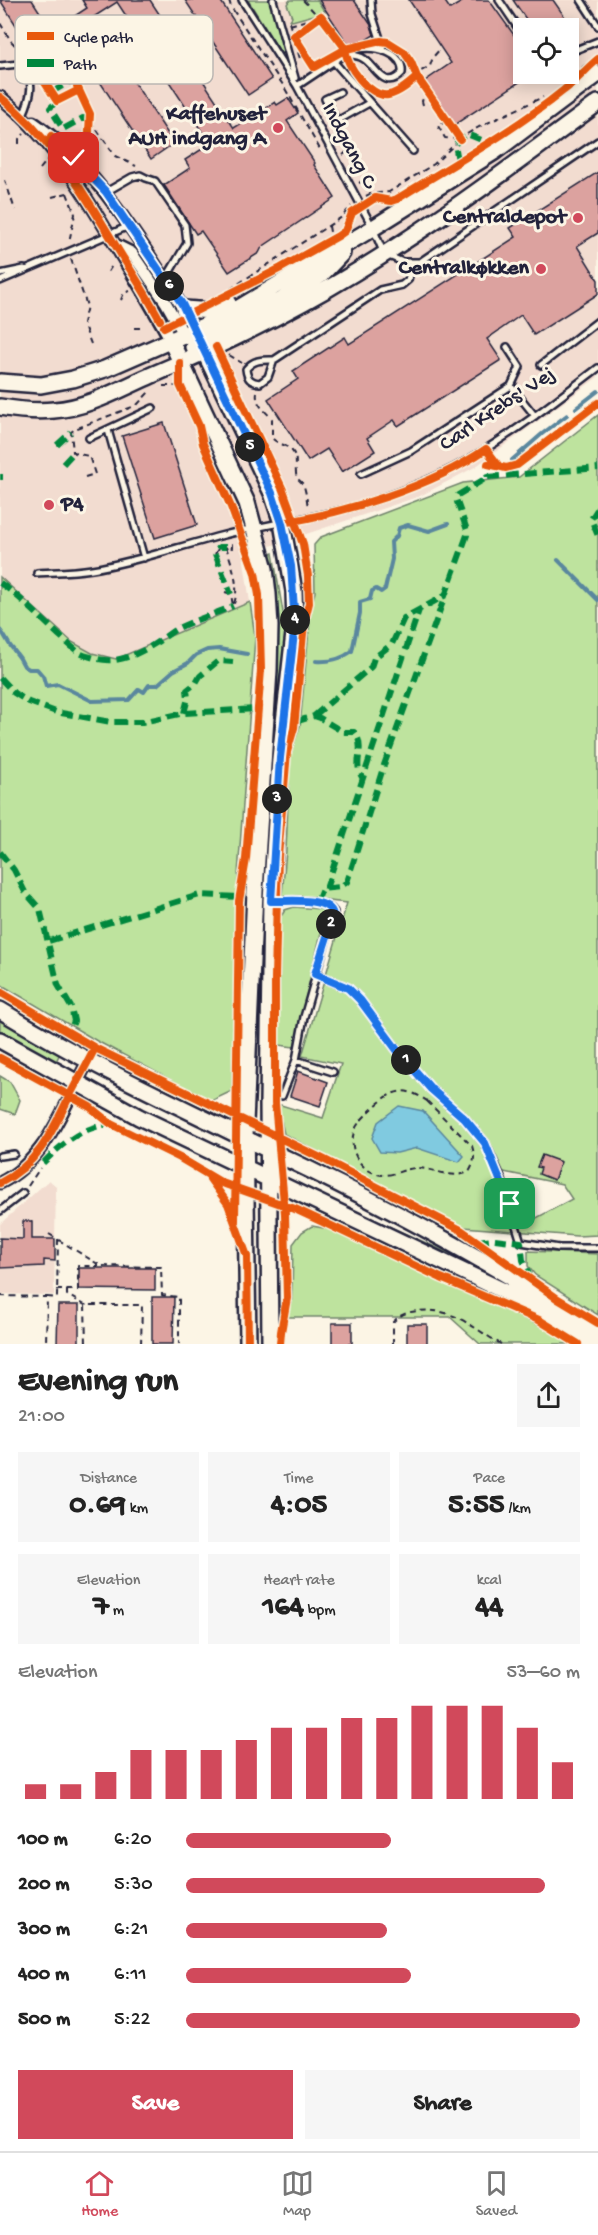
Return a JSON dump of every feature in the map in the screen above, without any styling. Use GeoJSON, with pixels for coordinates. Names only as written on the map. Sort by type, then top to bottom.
{"type":"FeatureCollection","features":[{"type":"Feature","properties":{"kind":"street"},"geometry":{"type":"LineString","coordinates":[[0,407],[23,411],[56,410],[90,402],[180,363],[191,341],[222,318],[373,228],[494,152],[598,74]]}},
{"type":"Feature","properties":{"kind":"street"},"geometry":{"type":"LineString","coordinates":[[0,97],[46,131],[106,192],[184,309],[191,341],[180,363]]}},
{"type":"Feature","properties":{"kind":"street"},"geometry":{"type":"LineString","coordinates":[[0,382],[41,385],[73,380],[305,301],[384,254],[458,204],[598,103]]}},
{"type":"Feature","properties":{"kind":"street"},"geometry":{"type":"LineString","coordinates":[[22,115],[64,164],[115,245],[132,253],[191,341],[272,493],[282,523],[292,574],[295,624],[280,758],[271,901],[268,1090],[270,1344]]}},
{"type":"Feature","properties":{"kind":"street"},"geometry":{"type":"LineString","coordinates":[[191,341],[280,301],[321,275],[356,238]]}},
{"type":"Feature","properties":{"kind":"street"},"geometry":{"type":"LineString","coordinates":[[184,309],[212,311],[300,272]]}},
{"type":"Feature","properties":{"kind":"street"},"geometry":{"type":"LineString","coordinates":[[180,363],[247,503],[265,569],[270,626],[255,891],[245,1138],[248,1344]]}},
{"type":"Feature","properties":{"kind":"street"},"geometry":{"type":"LineString","coordinates":[[0,1010],[88,1061],[400,1215],[534,1289],[598,1331]]}},
{"type":"Feature","properties":{"kind":"street"},"geometry":{"type":"LineString","coordinates":[[0,1040],[139,1117],[527,1302],[595,1344]]}},
{"type":"Feature","properties":{"kind":"street"},"geometry":{"type":"LineString","coordinates":[[0,1183],[22,1171],[36,1156],[88,1061]]}},
{"type":"Feature","properties":{"kind":"lane"},"geometry":{"type":"LineString","coordinates":[[242,0],[297,86]]}},
{"type":"Feature","properties":{"kind":"lane"},"geometry":{"type":"LineString","coordinates":[[273,0],[297,86]]}},
{"type":"Feature","properties":{"kind":"lane"},"geometry":{"type":"LineString","coordinates":[[371,0],[372,14],[384,51]]}},
{"type":"Feature","properties":{"kind":"lane"},"geometry":{"type":"LineString","coordinates":[[499,0],[513,21]]}},
{"type":"Feature","properties":{"kind":"lane"},"geometry":{"type":"LineString","coordinates":[[581,0],[598,26]]}},
{"type":"Feature","properties":{"kind":"lane"},"geometry":{"type":"LineString","coordinates":[[579,48],[598,42]]}},
{"type":"Feature","properties":{"kind":"lane"},"geometry":{"type":"LineString","coordinates":[[297,86],[345,54],[360,49],[384,51],[397,56],[403,65],[402,73],[398,78],[386,79],[377,74],[370,63],[362,57],[345,54]]}},
{"type":"Feature","properties":{"kind":"lane"},"geometry":{"type":"LineString","coordinates":[[334,62],[413,151]]}},
{"type":"Feature","properties":{"kind":"lane"},"geometry":{"type":"LineString","coordinates":[[0,66],[15,64]]}},
{"type":"Feature","properties":{"kind":"lane"},"geometry":{"type":"LineString","coordinates":[[22,115],[30,96],[30,84]]}},
{"type":"Feature","properties":{"kind":"lane","name":"Indgang C"},"geometry":{"type":"LineString","coordinates":[[297,86],[373,228],[384,254]]}},
{"type":"Feature","properties":{"kind":"lane"},"geometry":{"type":"LineString","coordinates":[[340,92],[325,99],[337,121],[369,103]]}},
{"type":"Feature","properties":{"kind":"lane"},"geometry":{"type":"LineString","coordinates":[[384,254],[412,263],[420,262],[598,141]]}},
{"type":"Feature","properties":{"kind":"lane"},"geometry":{"type":"LineString","coordinates":[[106,192],[132,177],[140,176],[155,181],[185,225],[188,235],[187,243],[183,254],[165,280]]}},
{"type":"Feature","properties":{"kind":"lane"},"geometry":{"type":"LineString","coordinates":[[0,281],[9,275],[32,268],[129,226]]}},
{"type":"Feature","properties":{"kind":"lane"},"geometry":{"type":"LineString","coordinates":[[274,360],[260,359],[246,369],[247,377],[253,382],[260,383],[268,377],[274,360],[380,290],[402,285],[408,280],[412,263]]}},
{"type":"Feature","properties":{"kind":"lane"},"geometry":{"type":"LineString","coordinates":[[0,273],[9,275]]}},
{"type":"Feature","properties":{"kind":"lane"},"geometry":{"type":"LineString","coordinates":[[0,288],[9,275]]}},
{"type":"Feature","properties":{"kind":"lane"},"geometry":{"type":"LineString","coordinates":[[541,365],[598,321]]}},
{"type":"Feature","properties":{"kind":"lane"},"geometry":{"type":"LineString","coordinates":[[361,474],[411,451],[511,386],[520,367],[507,347]]}},
{"type":"Feature","properties":{"kind":"lane","name":"Carl Krebs' Vej"},"geometry":{"type":"LineString","coordinates":[[37,573],[91,570],[144,558],[231,533],[311,518],[366,503],[440,474],[479,454],[535,416],[598,368]]}},
{"type":"Feature","properties":{"kind":"lane"},"geometry":{"type":"LineString","coordinates":[[511,386],[535,416]]}},
{"type":"Feature","properties":{"kind":"lane"},"geometry":{"type":"LineString","coordinates":[[89,438],[153,408]]}},
{"type":"Feature","properties":{"kind":"lane"},"geometry":{"type":"LineString","coordinates":[[108,430],[144,558]]}},
{"type":"Feature","properties":{"kind":"lane"},"geometry":{"type":"LineString","coordinates":[[271,901],[316,902],[327,905],[334,912],[315,974],[296,1060],[282,1096]]}},
{"type":"Feature","properties":{"kind":"lane"},"geometry":{"type":"LineString","coordinates":[[315,974],[348,988],[431,1089],[464,1118],[485,1143],[501,1177],[521,1242],[559,1248],[598,1248]]}},
{"type":"Feature","properties":{"kind":"lane"},"geometry":{"type":"LineString","coordinates":[[296,1060],[333,1072]]}},
{"type":"Feature","properties":{"kind":"lane"},"geometry":{"type":"LineString","coordinates":[[0,1156],[14,1154]]}},
{"type":"Feature","properties":{"kind":"lane"},"geometry":{"type":"LineString","coordinates":[[0,1211],[23,1193]]}},
{"type":"Feature","properties":{"kind":"path"},"geometry":{"type":"LineString","coordinates":[[229,0],[325,159]]}},
{"type":"Feature","properties":{"kind":"path"},"geometry":{"type":"LineString","coordinates":[[290,25],[321,16],[303,0]]}},
{"type":"Feature","properties":{"kind":"path"},"geometry":{"type":"LineString","coordinates":[[0,23],[15,46]]}},
{"type":"Feature","properties":{"kind":"path"},"geometry":{"type":"LineString","coordinates":[[402,73],[421,71],[430,66],[433,57],[441,48]]}},
{"type":"Feature","properties":{"kind":"path"},"geometry":{"type":"LineString","coordinates":[[579,72],[598,54]]}},
{"type":"Feature","properties":{"kind":"path"},"geometry":{"type":"LineString","coordinates":[[579,74],[598,59]]}},
{"type":"Feature","properties":{"kind":"path"},"geometry":{"type":"LineString","coordinates":[[423,105],[422,101],[426,91]]}},
{"type":"Feature","properties":{"kind":"path"},"geometry":{"type":"LineString","coordinates":[[536,110],[552,95]]}},
{"type":"Feature","properties":{"kind":"path"},"geometry":{"type":"LineString","coordinates":[[467,134],[552,95]]}},
{"type":"Feature","properties":{"kind":"path"},"geometry":{"type":"LineString","coordinates":[[90,121],[115,156],[139,168],[140,176]]}},
{"type":"Feature","properties":{"kind":"path"},"geometry":{"type":"LineString","coordinates":[[447,121],[438,126],[442,134],[445,138],[460,139]]}},
{"type":"Feature","properties":{"kind":"path"},"geometry":{"type":"LineString","coordinates":[[19,144],[19,139],[24,134]]}},
{"type":"Feature","properties":{"kind":"path"},"geometry":{"type":"LineString","coordinates":[[349,224],[352,213],[370,194],[389,192],[434,164],[455,144]]}},
{"type":"Feature","properties":{"kind":"path"},"geometry":{"type":"LineString","coordinates":[[335,159],[353,147]]}},
{"type":"Feature","properties":{"kind":"path"},"geometry":{"type":"LineString","coordinates":[[40,169],[48,159]]}},
{"type":"Feature","properties":{"kind":"path"},"geometry":{"type":"LineString","coordinates":[[351,187],[370,177]]}},
{"type":"Feature","properties":{"kind":"path"},"geometry":{"type":"LineString","coordinates":[[5,180],[15,210]]}},
{"type":"Feature","properties":{"kind":"path"},"geometry":{"type":"LineString","coordinates":[[67,193],[75,214],[68,247],[87,306],[83,323],[91,344]]}},
{"type":"Feature","properties":{"kind":"path"},"geometry":{"type":"LineString","coordinates":[[229,292],[342,218],[345,211],[375,198],[391,201]]}},
{"type":"Feature","properties":{"kind":"path"},"geometry":{"type":"LineString","coordinates":[[321,246],[339,236]]}},
{"type":"Feature","properties":{"kind":"path"},"geometry":{"type":"LineString","coordinates":[[108,272],[110,265],[114,264]]}},
{"type":"Feature","properties":{"kind":"path"},"geometry":{"type":"LineString","coordinates":[[229,292],[271,273]]}},
{"type":"Feature","properties":{"kind":"path"},"geometry":{"type":"LineString","coordinates":[[122,300],[124,293],[130,291]]}},
{"type":"Feature","properties":{"kind":"path"},"geometry":{"type":"LineString","coordinates":[[134,328],[142,328]]}},
{"type":"Feature","properties":{"kind":"path"},"geometry":{"type":"LineString","coordinates":[[229,355],[249,366]]}},
{"type":"Feature","properties":{"kind":"path"},"geometry":{"type":"LineString","coordinates":[[180,363],[180,385],[185,395]]}},
{"type":"Feature","properties":{"kind":"path"},"geometry":{"type":"LineString","coordinates":[[260,383],[256,399],[259,406],[272,419],[272,438],[275,442],[285,445],[294,454],[297,479],[302,483],[311,518]]}},
{"type":"Feature","properties":{"kind":"path"},"geometry":{"type":"LineString","coordinates":[[160,387],[169,384],[177,386]]}},
{"type":"Feature","properties":{"kind":"path"},"geometry":{"type":"LineString","coordinates":[[225,592],[231,594],[233,606],[236,600],[235,578],[226,547],[232,548],[231,533]]}},
{"type":"Feature","properties":{"kind":"path"},"geometry":{"type":"LineString","coordinates":[[215,554],[218,549]]}},
{"type":"Feature","properties":{"kind":"path"},"geometry":{"type":"LineString","coordinates":[[427,1101],[431,1089]]}},
{"type":"Feature","properties":{"kind":"path"},"geometry":{"type":"LineString","coordinates":[[403,1091],[415,1093],[427,1101],[472,1146],[474,1163],[470,1172],[454,1176],[419,1168],[382,1175],[370,1172],[360,1164],[355,1155],[354,1132],[360,1122],[382,1099],[392,1092],[403,1091]]}},
{"type":"Feature","properties":{"kind":"path"},"geometry":{"type":"LineString","coordinates":[[23,1193],[43,1163]]}},
{"type":"Feature","properties":{"kind":"path"},"geometry":{"type":"LineString","coordinates":[[49,1234],[101,1266]]}},
{"type":"Feature","properties":{"kind":"path"},"geometry":{"type":"LineString","coordinates":[[0,1296],[57,1298],[58,1239]]}},
{"type":"Feature","properties":{"kind":"path"},"geometry":{"type":"LineString","coordinates":[[57,1290],[78,1290],[78,1266],[161,1267],[162,1295],[179,1297],[179,1344]]}},
{"type":"Feature","properties":{"kind":"path"},"geometry":{"type":"LineString","coordinates":[[67,1290],[66,1295],[85,1305],[142,1305],[141,1344]]}},
{"type":"Feature","properties":{"kind":"path"},"geometry":{"type":"LineString","coordinates":[[46,1344],[47,1298]]}},
{"type":"Feature","properties":{"kind":"path"},"geometry":{"type":"LineString","coordinates":[[85,1305],[86,1344]]}},
{"type":"Feature","properties":{"kind":"path"},"geometry":{"type":"LineString","coordinates":[[393,1344],[393,1322],[400,1314],[429,1310],[447,1312],[501,1344]]}},
{"type":"Feature","properties":{"kind":"shaded area"},"geometry":{"type":"Polygon","coordinates":[[[0,0],[598,0],[598,377],[475,467],[420,496],[243,555],[250,602],[116,659],[92,653],[72,642],[0,577],[0,0]]]}},
{"type":"Feature","properties":{"kind":"shaded area"},"geometry":{"type":"Polygon","coordinates":[[[49,1180],[56,1186],[54,1295],[0,1294],[0,1224],[49,1180]]]}},
{"type":"Feature","properties":{"kind":"green space"},"geometry":{"type":"Polygon","coordinates":[[[248,0],[269,0],[287,63],[248,0]]]}},
{"type":"Feature","properties":{"kind":"green space"},"geometry":{"type":"Polygon","coordinates":[[[290,0],[317,0],[325,12],[292,21],[287,4],[290,0]]]}},
{"type":"Feature","properties":{"kind":"green space"},"geometry":{"type":"Polygon","coordinates":[[[598,415],[598,1235],[577,1236],[463,1227],[284,1134],[278,1104],[323,1118],[341,1064],[302,1056],[347,903],[282,896],[290,757],[300,726],[311,609],[315,592],[314,545],[321,537],[463,483],[519,477],[598,415]],[[504,1172],[495,1178],[510,1217],[531,1221],[572,1199],[562,1184],[504,1172]]]}},
{"type":"Feature","properties":{"kind":"green space"},"geometry":{"type":"Polygon","coordinates":[[[273,553],[287,636],[264,927],[261,908],[264,839],[278,645],[270,554],[273,553]]]}},
{"type":"Feature","properties":{"kind":"green space"},"geometry":{"type":"Polygon","coordinates":[[[0,577],[72,642],[92,653],[116,659],[250,602],[255,637],[236,902],[232,1091],[211,1101],[97,1041],[0,984],[0,577]]]}},
{"type":"Feature","properties":{"kind":"green space"},"geometry":{"type":"Polygon","coordinates":[[[294,907],[322,909],[325,916],[294,1047],[279,1045],[280,918],[285,910],[294,907]]]}},
{"type":"Feature","properties":{"kind":"green space"},"geometry":{"type":"Polygon","coordinates":[[[0,1018],[60,1053],[55,1064],[0,1033],[0,1018]]]}},
{"type":"Feature","properties":{"kind":"green space"},"geometry":{"type":"Polygon","coordinates":[[[0,1076],[10,1082],[20,1100],[15,1114],[0,1109],[0,1076]]]}},
{"type":"Feature","properties":{"kind":"green space"},"geometry":{"type":"Polygon","coordinates":[[[298,1183],[480,1267],[552,1309],[298,1185],[298,1183]]]}},
{"type":"Feature","properties":{"kind":"green space"},"geometry":{"type":"Polygon","coordinates":[[[312,1226],[329,1229],[549,1330],[572,1344],[480,1344],[450,1317],[287,1317],[292,1299],[293,1244],[302,1232],[312,1226]]]}},
{"type":"Feature","properties":{"kind":"green space"},"geometry":{"type":"Polygon","coordinates":[[[528,1251],[598,1254],[598,1315],[535,1275],[528,1266],[528,1251]]]}},
{"type":"Feature","properties":{"kind":"water"},"geometry":{"type":"Polygon","coordinates":[[[399,1106],[423,1111],[464,1156],[459,1162],[417,1148],[397,1153],[380,1152],[372,1138],[378,1122],[399,1106]]]}},
{"type":"Feature","properties":{"kind":"building"},"geometry":{"type":"Polygon","coordinates":[[[0,0],[32,0],[42,15],[15,15],[15,24],[0,0]]]}},
{"type":"Feature","properties":{"kind":"building"},"geometry":{"type":"Polygon","coordinates":[[[82,0],[150,0],[160,15],[126,15],[117,2],[97,15],[76,15],[87,8],[82,0]]]}},
{"type":"Feature","properties":{"kind":"building"},"geometry":{"type":"Polygon","coordinates":[[[185,0],[220,0],[272,79],[248,95],[213,42],[213,15],[195,15],[185,0]]]}},
{"type":"Feature","properties":{"kind":"building"},"geometry":{"type":"Polygon","coordinates":[[[319,0],[354,0],[371,25],[374,35],[350,47],[319,0]]]}},
{"type":"Feature","properties":{"kind":"building"},"geometry":{"type":"Polygon","coordinates":[[[409,0],[444,0],[450,9],[465,0],[489,0],[513,34],[513,84],[516,84],[454,125],[425,81],[451,63],[409,0]]]}},
{"type":"Feature","properties":{"kind":"building"},"geometry":{"type":"Polygon","coordinates":[[[513,0],[553,0],[566,18],[525,18],[513,0]]]}},
{"type":"Feature","properties":{"kind":"building"},"geometry":{"type":"Polygon","coordinates":[[[101,84],[135,84],[174,143],[151,159],[101,84]]]}},
{"type":"Feature","properties":{"kind":"building"},"geometry":{"type":"Polygon","coordinates":[[[171,84],[205,84],[234,128],[275,102],[277,105],[288,98],[298,113],[287,121],[335,198],[229,272],[201,231],[196,234],[164,185],[190,168],[185,160],[210,144],[171,84]]]}},
{"type":"Feature","properties":{"kind":"building"},"geometry":{"type":"Polygon","coordinates":[[[598,172],[598,233],[577,246],[598,280],[598,294],[534,335],[521,315],[487,339],[501,360],[398,426],[394,420],[367,438],[375,451],[342,472],[327,449],[308,461],[268,399],[298,379],[293,371],[345,337],[349,344],[516,237],[510,228],[598,172]]]}},
{"type":"Feature","properties":{"kind":"building"},"geometry":{"type":"Polygon","coordinates":[[[164,423],[197,525],[155,538],[122,436],[164,423]]]}},
{"type":"Feature","properties":{"kind":"building"},"geometry":{"type":"Polygon","coordinates":[[[298,1071],[328,1082],[320,1106],[290,1096],[298,1071]]]}},
{"type":"Feature","properties":{"kind":"building"},"geometry":{"type":"Polygon","coordinates":[[[542,1155],[561,1162],[554,1180],[539,1174],[541,1168],[537,1167],[542,1155]]]}},
{"type":"Feature","properties":{"kind":"building"},"geometry":{"type":"Polygon","coordinates":[[[23,1221],[32,1221],[32,1239],[55,1239],[55,1261],[44,1260],[44,1266],[0,1268],[0,1238],[23,1239],[23,1221]]]}},
{"type":"Feature","properties":{"kind":"building"},"geometry":{"type":"Polygon","coordinates":[[[79,1268],[155,1268],[155,1290],[79,1289],[79,1268]]]}},
{"type":"Feature","properties":{"kind":"building"},"geometry":{"type":"Polygon","coordinates":[[[152,1297],[174,1297],[173,1344],[152,1344],[152,1297]]]}},
{"type":"Feature","properties":{"kind":"building"},"geometry":{"type":"Polygon","coordinates":[[[58,1305],[79,1305],[79,1344],[57,1344],[58,1305]]]}},
{"type":"Feature","properties":{"kind":"building"},"geometry":{"type":"Polygon","coordinates":[[[332,1323],[352,1323],[352,1344],[332,1344],[332,1323]]]}},
{"type":"Feature","properties":{"kind":"building"},"geometry":{"type":"Polygon","coordinates":[[[407,1324],[427,1324],[427,1344],[407,1344],[407,1324]]]}},
{"type":"Feature","properties":{"kind":"waterway"},"geometry":{"type":"LineString","coordinates":[[576,408],[598,391]]}},
{"type":"Feature","properties":{"kind":"waterway"},"geometry":{"type":"LineString","coordinates":[[512,460],[567,415]]}},
{"type":"Feature","properties":{"kind":"waterway"},"geometry":{"type":"LineString","coordinates":[[316,661],[335,659],[352,651],[360,602],[370,599],[372,591],[376,589],[381,592],[385,589],[392,559],[391,542],[397,536],[399,528],[408,525],[429,531],[448,524]]}},
{"type":"Feature","properties":{"kind":"waterway"},"geometry":{"type":"LineString","coordinates":[[558,560],[598,600]]}},
{"type":"Feature","properties":{"kind":"waterway"},"geometry":{"type":"LineString","coordinates":[[0,630],[24,666],[37,669],[43,676],[46,686],[58,684],[92,701],[129,700],[139,689],[144,692],[149,685],[157,685],[173,671],[207,650],[219,649],[247,654]]}},
{"type":"Feature","properties":{"kind":"marked path"},"geometry":{"type":"LineString","coordinates":[[52,92],[66,84]]}},
{"type":"Feature","properties":{"kind":"marked path"},"geometry":{"type":"LineString","coordinates":[[57,101],[50,108],[63,129],[83,118],[91,121]]}},
{"type":"Feature","properties":{"kind":"marked path"},"geometry":{"type":"LineString","coordinates":[[458,161],[455,144],[467,134],[489,143]]}},
{"type":"Feature","properties":{"kind":"marked path"},"geometry":{"type":"LineString","coordinates":[[57,445],[71,432]]}},
{"type":"Feature","properties":{"kind":"marked path"},"geometry":{"type":"LineString","coordinates":[[63,464],[74,452]]}},
{"type":"Feature","properties":{"kind":"marked path"},"geometry":{"type":"LineString","coordinates":[[488,477],[598,468]]}},
{"type":"Feature","properties":{"kind":"marked path"},"geometry":{"type":"LineString","coordinates":[[317,902],[322,889],[340,887],[347,882],[384,765],[467,535],[456,499],[458,495],[488,477],[487,474]]}},
{"type":"Feature","properties":{"kind":"marked path"},"geometry":{"type":"LineString","coordinates":[[598,508],[591,519],[598,536]]}},
{"type":"Feature","properties":{"kind":"marked path"},"geometry":{"type":"LineString","coordinates":[[218,549],[226,547]]}},
{"type":"Feature","properties":{"kind":"marked path"},"geometry":{"type":"LineString","coordinates":[[215,554],[231,594]]}},
{"type":"Feature","properties":{"kind":"marked path"},"geometry":{"type":"LineString","coordinates":[[0,583],[79,652],[105,660],[126,658],[136,654],[178,628],[233,606]]}},
{"type":"Feature","properties":{"kind":"marked path"},"geometry":{"type":"LineString","coordinates":[[314,716],[371,667],[374,658],[392,644],[404,618],[446,595]]}},
{"type":"Feature","properties":{"kind":"marked path"},"geometry":{"type":"LineString","coordinates":[[326,889],[419,610]]}},
{"type":"Feature","properties":{"kind":"marked path"},"geometry":{"type":"LineString","coordinates":[[184,713],[188,698],[187,690],[196,683],[200,676],[218,661],[233,662]]}},
{"type":"Feature","properties":{"kind":"marked path"},"geometry":{"type":"LineString","coordinates":[[0,678],[14,693],[29,702],[56,712],[111,722],[142,722],[184,713],[258,709]]}},
{"type":"Feature","properties":{"kind":"marked path"},"geometry":{"type":"LineString","coordinates":[[295,722],[314,716],[343,732],[354,732],[360,744],[358,768],[364,780]]}},
{"type":"Feature","properties":{"kind":"marked path"},"geometry":{"type":"LineString","coordinates":[[0,852],[14,870],[25,892],[40,909],[58,985],[71,1007],[74,1021],[69,1033]]}},
{"type":"Feature","properties":{"kind":"marked path"},"geometry":{"type":"LineString","coordinates":[[49,941],[199,895],[240,897]]}},
{"type":"Feature","properties":{"kind":"marked path"},"geometry":{"type":"LineString","coordinates":[[43,1163],[82,1132],[111,1124]]}},
{"type":"Feature","properties":{"kind":"marked path"},"geometry":{"type":"LineString","coordinates":[[477,1241],[494,1239],[521,1242],[523,1260],[530,1277]]}},
{"type":"Feature","properties":{"kind":"cycle path"},"geometry":{"type":"LineString","coordinates":[[321,16],[294,36],[314,67],[346,49],[349,63],[360,79],[381,95],[396,92],[417,77]]}},
{"type":"Feature","properties":{"kind":"cycle path"},"geometry":{"type":"LineString","coordinates":[[321,16],[346,49],[381,41],[388,42],[404,52],[417,77],[460,139]]}},
{"type":"Feature","properties":{"kind":"cycle path"},"geometry":{"type":"LineString","coordinates":[[164,327],[281,268],[338,236],[345,231],[352,213],[375,198],[391,201],[397,199],[482,147],[544,105],[598,59]]}},
{"type":"Feature","properties":{"kind":"cycle path"},"geometry":{"type":"LineString","coordinates":[[46,84],[57,101],[79,90]]}},
{"type":"Feature","properties":{"kind":"cycle path"},"geometry":{"type":"LineString","coordinates":[[77,84],[79,90]]}},
{"type":"Feature","properties":{"kind":"cycle path"},"geometry":{"type":"LineString","coordinates":[[79,90],[90,114],[88,148],[83,168]]}},
{"type":"Feature","properties":{"kind":"cycle path"},"geometry":{"type":"LineString","coordinates":[[0,97],[32,126],[73,177],[160,320]]}},
{"type":"Feature","properties":{"kind":"cycle path"},"geometry":{"type":"LineString","coordinates":[[51,136],[106,192],[184,309]]}},
{"type":"Feature","properties":{"kind":"cycle path"},"geometry":{"type":"LineString","coordinates":[[216,347],[283,490],[303,544],[308,576],[309,603],[304,623],[294,728],[287,752],[278,857],[275,1103],[285,1214],[287,1298],[280,1344]]}},
{"type":"Feature","properties":{"kind":"cycle path"},"geometry":{"type":"LineString","coordinates":[[180,363],[180,385],[231,507],[255,573],[259,595],[261,670],[246,859],[239,901],[235,1221]]}},
{"type":"Feature","properties":{"kind":"cycle path"},"geometry":{"type":"LineString","coordinates":[[488,464],[506,468],[517,465],[598,403]]}},
{"type":"Feature","properties":{"kind":"cycle path"},"geometry":{"type":"LineString","coordinates":[[282,523],[334,512],[388,496],[440,475],[486,449],[498,465]]}},
{"type":"Feature","properties":{"kind":"cycle path"},"geometry":{"type":"LineString","coordinates":[[0,992],[95,1048],[323,1159],[461,1230],[558,1299],[598,1323]]}},
{"type":"Feature","properties":{"kind":"cycle path"},"geometry":{"type":"LineString","coordinates":[[0,1183],[24,1167],[42,1147],[95,1048]]}},
{"type":"Feature","properties":{"kind":"cycle path"},"geometry":{"type":"LineString","coordinates":[[0,1058],[90,1107],[111,1124],[180,1158],[222,1183],[295,1209],[441,1278],[539,1320],[578,1344]]}},
{"type":"Feature","properties":{"kind":"cycle path"},"geometry":{"type":"LineString","coordinates":[[210,1179],[228,1204],[247,1256],[248,1344]]}},
{"type":"Feature","properties":{"kind":"place","name":"Kaffehuset AUH indgang A"},"geometry":{"type":"Point","coordinates":[278,128]}},
{"type":"Feature","properties":{"kind":"place","name":"Centraldepot"},"geometry":{"type":"Point","coordinates":[578,218]}},
{"type":"Feature","properties":{"kind":"place","name":"Centralkøkken"},"geometry":{"type":"Point","coordinates":[541,269]}},
{"type":"Feature","properties":{"kind":"place","name":"P4"},"geometry":{"type":"Point","coordinates":[49,505]}},
{"type":"Feature","properties":{"kind":"route"},"geometry":{"type":"LineString","coordinates":[[74,158],[106,192],[182,304],[272,493],[282,523],[291,566],[295,624],[280,758],[271,901],[316,902],[331,908],[334,912],[333,918],[315,974],[348,988],[431,1089],[464,1118],[485,1143],[501,1177],[510,1204]]}}]}
